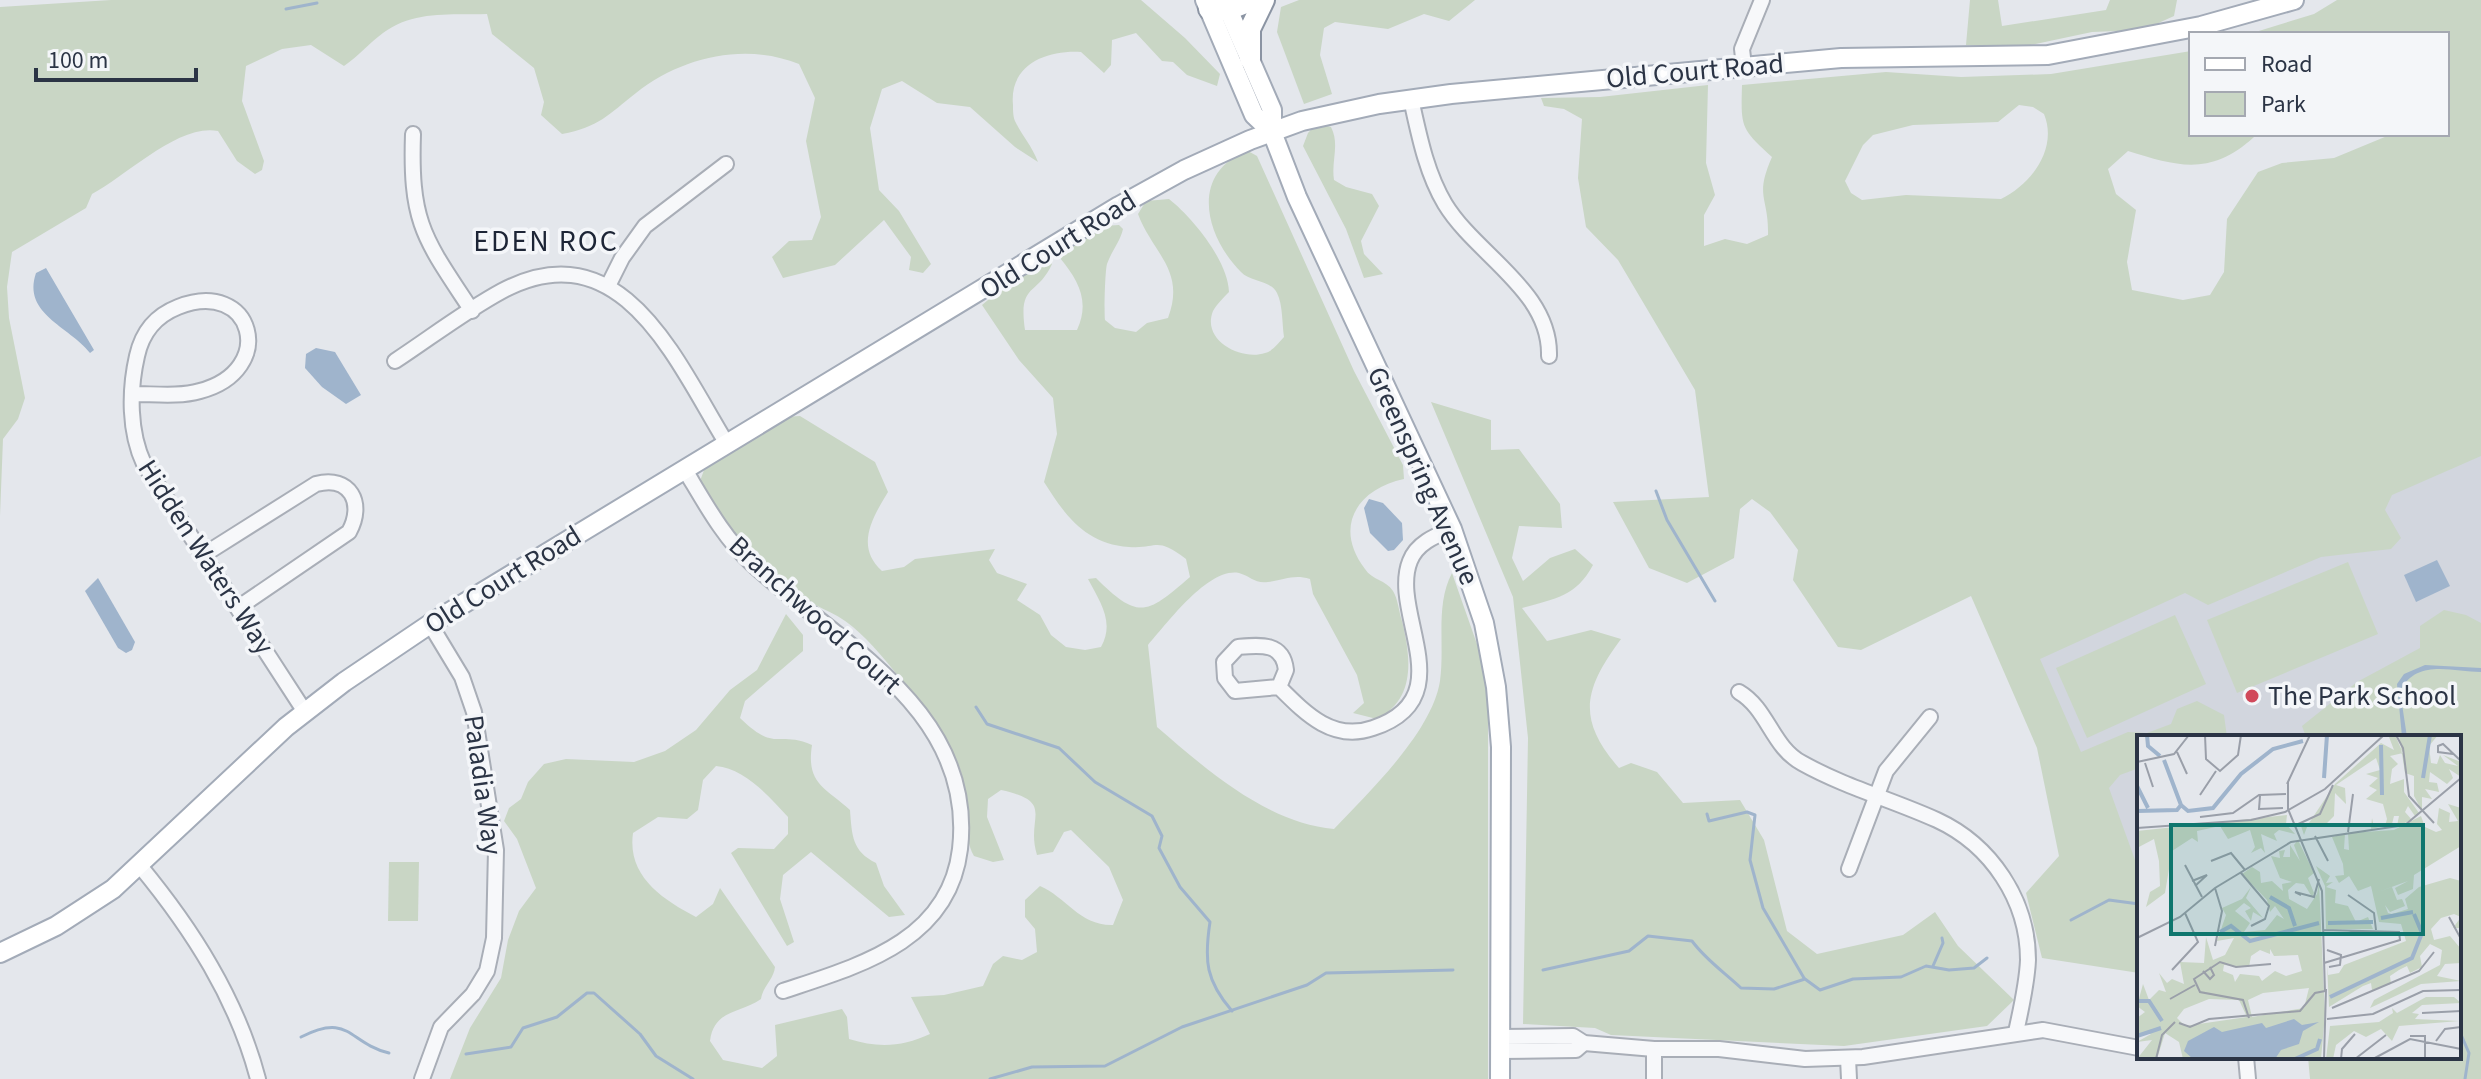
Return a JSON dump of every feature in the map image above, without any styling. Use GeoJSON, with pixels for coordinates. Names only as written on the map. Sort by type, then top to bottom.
{"type":"FeatureCollection","features":[{"type":"Feature","properties":{"kind":"highway"},"geometry":{"type":"LineString","coordinates":[[1217,4],[1253,0]]}},
{"type":"Feature","properties":{"kind":"highway"},"geometry":{"type":"LineString","coordinates":[[1250,59],[1250,29],[1264,0]]}},
{"type":"Feature","properties":{"kind":"main road","name":"Old Court Road"},"geometry":{"type":"LineString","coordinates":[[0,953],[83,909],[140,866],[247,761],[305,712],[430,624],[1160,183],[1272,132],[1334,114],[1411,99],[1744,66],[1876,56],[1993,58],[2070,53],[2209,24],[2294,0]]}},
{"type":"Feature","properties":{"kind":"main road","name":"Greenspring Avenue"},"geometry":{"type":"LineString","coordinates":[[1217,4],[1250,59],[1272,110],[1272,132],[1321,253],[1452,529],[1484,623],[1499,719],[1500,1079]]}},
{"type":"Feature","properties":{"kind":"main road","name":"Greenspring Avenue"},"geometry":{"type":"LineString","coordinates":[[1217,4],[1254,115],[1272,132]]}},
{"type":"Feature","properties":{"kind":"street"},"geometry":{"type":"LineString","coordinates":[[1744,66],[1742,49],[1762,0]]}},
{"type":"Feature","properties":{"kind":"street"},"geometry":{"type":"LineString","coordinates":[[1411,99],[1427,166],[1443,201],[1466,232],[1539,311],[1548,332],[1549,356]]}},
{"type":"Feature","properties":{"kind":"street"},"geometry":{"type":"LineString","coordinates":[[413,134],[411,178],[417,216],[433,253],[472,311]]}},
{"type":"Feature","properties":{"kind":"street"},"geometry":{"type":"LineString","coordinates":[[608,286],[622,258],[645,226],[726,164]]}},
{"type":"Feature","properties":{"kind":"street"},"geometry":{"type":"LineString","coordinates":[[395,361],[501,291],[534,278],[568,276],[608,286],[627,297],[650,321],[727,444]]}},
{"type":"Feature","properties":{"kind":"street","name":"Hidden Waters Way"},"geometry":{"type":"LineString","coordinates":[[133,394],[201,391],[237,371],[245,361],[249,335],[239,313],[220,302],[202,301],[185,304],[158,317],[139,345],[133,394],[137,448],[305,712]]}},
{"type":"Feature","properties":{"kind":"street","name":"Branchwood Court"},"geometry":{"type":"LineString","coordinates":[[685,470],[720,528],[750,562],[858,648],[912,705],[945,754],[959,794],[959,857],[947,892],[924,925],[872,961],[783,991]]}},
{"type":"Feature","properties":{"kind":"street"},"geometry":{"type":"LineString","coordinates":[[205,554],[316,484],[330,480],[344,484],[352,492],[357,511],[349,532],[239,607]]}},
{"type":"Feature","properties":{"kind":"street"},"geometry":{"type":"LineString","coordinates":[[1279,687],[1285,662],[1268,645],[1238,647],[1224,662],[1225,678],[1235,691],[1279,687],[1319,723],[1341,732],[1383,725],[1405,708],[1419,675],[1408,594],[1409,562],[1431,537],[1452,529]]}},
{"type":"Feature","properties":{"kind":"street","name":"Paladia Way"},"geometry":{"type":"LineString","coordinates":[[422,1079],[441,1027],[473,994],[487,971],[494,938],[496,850],[474,712],[462,677],[430,624]]}},
{"type":"Feature","properties":{"kind":"street"},"geometry":{"type":"LineString","coordinates":[[1739,692],[1754,703],[1789,755],[1958,832],[1995,865],[2007,882],[2021,913],[2027,945],[2026,981],[2016,1032]]}},
{"type":"Feature","properties":{"kind":"street"},"geometry":{"type":"LineString","coordinates":[[1849,869],[1875,795],[1896,756],[1930,717]]}},
{"type":"Feature","properties":{"kind":"street"},"geometry":{"type":"LineString","coordinates":[[140,866],[201,947],[245,1038],[258,1079]]}},
{"type":"Feature","properties":{"kind":"street"},"geometry":{"type":"LineString","coordinates":[[1500,1044],[1576,1050],[1584,1043],[1654,1049],[1719,1049],[1805,1059],[1848,1058],[2016,1032],[2063,1032],[2137,1048]]}},
{"type":"Feature","properties":{"kind":"street"},"geometry":{"type":"LineString","coordinates":[[1654,1049],[1654,1079]]}},
{"type":"Feature","properties":{"kind":"street"},"geometry":{"type":"LineString","coordinates":[[1848,1058],[1849,1079]]}},
{"type":"Feature","properties":{"kind":"street"},"geometry":{"type":"LineString","coordinates":[[2246,1059],[2248,1079]]}},
{"type":"Feature","properties":{"kind":"shaded area","name":"The Park School"},"geometry":{"type":"Polygon","coordinates":[[[2481,438],[2481,809],[2461,735],[2137,735],[2137,929],[2005,656],[2481,438]]]}},
{"type":"Feature","properties":{"kind":"green space"},"geometry":{"type":"Polygon","coordinates":[[[111,0],[1141,0],[1220,74],[1217,86],[1187,75],[1173,62],[1162,61],[1136,33],[1112,40],[1111,65],[1104,73],[1081,52],[1043,57],[1024,70],[1013,91],[1014,119],[1038,162],[1015,147],[970,107],[937,103],[902,81],[882,89],[870,128],[879,190],[899,211],[931,264],[923,273],[909,270],[911,257],[884,220],[835,265],[783,278],[772,257],[789,241],[812,240],[821,217],[806,141],[815,98],[799,64],[757,54],[736,54],[693,62],[654,81],[594,124],[562,134],[541,115],[544,102],[534,68],[492,34],[487,14],[433,15],[407,20],[383,33],[344,66],[311,45],[282,49],[246,66],[242,101],[264,161],[262,170],[255,174],[237,161],[218,131],[187,135],[153,153],[92,194],[86,208],[12,252],[7,287],[9,318],[25,398],[18,419],[3,439],[0,516],[0,7],[111,0]]]}},
{"type":"Feature","properties":{"kind":"green space"},"geometry":{"type":"Polygon","coordinates":[[[1299,0],[1475,0],[1449,21],[1424,14],[1388,29],[1335,22],[1324,28],[1320,55],[1332,94],[1304,104],[1277,32],[1281,7],[1299,0]]]}},
{"type":"Feature","properties":{"kind":"green space"},"geometry":{"type":"Polygon","coordinates":[[[1970,0],[1998,0],[2002,26],[2106,10],[2110,0],[2177,0],[2174,16],[2143,30],[2092,32],[2016,48],[1966,45],[1970,0]]]}},
{"type":"Feature","properties":{"kind":"green space"},"geometry":{"type":"Polygon","coordinates":[[[2337,0],[2481,0],[2481,456],[2392,495],[2385,510],[2401,538],[2391,549],[2321,557],[2208,605],[2185,593],[2040,659],[2081,752],[2128,732],[2147,733],[2171,724],[2177,709],[2197,701],[2224,715],[2227,735],[2137,735],[2137,769],[2120,775],[2109,788],[2137,865],[2137,973],[2042,958],[2026,893],[2059,856],[2037,748],[1971,596],[1861,650],[1838,647],[1793,580],[1798,550],[1770,512],[1752,499],[1740,509],[1734,558],[1687,583],[1649,568],[1613,502],[1709,497],[1695,390],[1618,260],[1586,227],[1578,178],[1582,119],[1564,109],[1544,106],[1541,98],[1600,97],[1708,85],[1706,163],[1715,195],[1704,215],[1704,246],[1725,239],[1747,244],[1768,235],[1763,189],[1772,157],[1745,126],[1742,85],[1886,72],[1961,77],[2051,74],[2189,51],[2189,136],[2254,137],[2223,158],[2209,163],[2179,164],[2128,151],[2108,169],[2116,194],[2136,210],[2127,262],[2132,290],[2183,300],[2210,295],[2224,272],[2227,219],[2258,172],[2282,163],[2334,158],[2387,136],[2449,136],[2449,32],[2256,32],[2314,14],[2337,0]],[[2019,105],[1998,122],[1913,125],[1873,135],[1863,145],[1845,181],[1851,193],[1862,200],[1906,195],[2001,199],[2023,184],[2039,164],[2048,140],[2044,114],[2033,107],[2019,105]]]}},
{"type":"Feature","properties":{"kind":"green space"},"geometry":{"type":"Polygon","coordinates":[[[1317,123],[1331,127],[1334,134],[1334,180],[1346,187],[1372,194],[1379,206],[1361,241],[1364,254],[1383,274],[1364,278],[1346,229],[1303,146],[1308,133],[1317,123]]]}},
{"type":"Feature","properties":{"kind":"green space"},"geometry":{"type":"Polygon","coordinates":[[[1248,151],[1257,156],[1354,371],[1403,465],[1404,479],[1374,491],[1355,512],[1351,539],[1365,569],[1371,576],[1387,584],[1395,594],[1407,649],[1408,676],[1399,700],[1390,711],[1377,719],[1353,713],[1364,703],[1357,675],[1313,594],[1310,579],[1294,577],[1263,582],[1239,573],[1227,574],[1201,588],[1148,645],[1157,727],[1239,792],[1285,817],[1334,829],[1397,760],[1435,700],[1440,681],[1444,598],[1452,573],[1478,647],[1488,698],[1488,1079],[450,1079],[470,1028],[501,978],[508,940],[519,911],[536,888],[517,839],[504,821],[509,808],[521,799],[528,782],[544,764],[566,759],[634,762],[665,751],[696,730],[730,690],[757,670],[786,614],[803,635],[803,651],[745,701],[740,718],[769,738],[791,739],[812,745],[815,777],[825,790],[850,810],[858,848],[876,863],[884,886],[905,915],[889,917],[811,852],[783,875],[780,899],[794,942],[787,946],[731,853],[738,848],[774,849],[788,834],[788,817],[746,778],[716,766],[703,780],[698,810],[687,819],[658,817],[633,833],[633,848],[641,874],[650,884],[696,917],[713,904],[720,888],[775,967],[761,999],[722,1018],[712,1031],[710,1041],[723,1060],[762,1068],[777,1056],[775,1025],[842,1009],[847,1017],[849,1039],[890,1045],[910,1042],[930,1034],[911,997],[944,995],[983,986],[993,964],[1003,956],[1022,960],[1037,952],[1035,929],[1025,917],[1025,900],[1040,886],[1091,921],[1113,925],[1123,900],[1109,867],[1071,830],[1064,832],[1053,852],[1037,855],[1034,842],[1036,813],[1029,800],[1001,790],[988,799],[987,817],[1004,860],[993,862],[974,856],[968,839],[965,789],[959,766],[929,715],[860,633],[846,621],[776,580],[751,555],[699,484],[704,470],[784,417],[800,416],[875,462],[888,492],[872,522],[868,542],[869,552],[882,571],[904,567],[915,559],[995,549],[989,560],[997,573],[1027,584],[1017,600],[1040,615],[1051,635],[1066,647],[1085,650],[1101,647],[1107,629],[1106,621],[1088,579],[1096,578],[1123,601],[1143,608],[1163,599],[1190,577],[1186,559],[1162,546],[1129,547],[1100,540],[1078,526],[1060,506],[1044,482],[1057,434],[1053,398],[1019,360],[982,305],[1031,264],[1046,258],[1052,264],[1030,291],[1024,304],[1025,330],[1077,330],[1082,310],[1080,292],[1060,258],[1077,238],[1102,227],[1119,225],[1123,229],[1122,234],[1106,268],[1105,320],[1115,328],[1136,332],[1147,323],[1168,318],[1173,287],[1170,275],[1138,214],[1146,201],[1169,199],[1208,241],[1223,267],[1229,292],[1214,309],[1211,322],[1218,340],[1245,354],[1265,353],[1284,337],[1279,298],[1274,289],[1245,275],[1228,257],[1218,240],[1209,206],[1217,174],[1230,161],[1248,151]]]}},
{"type":"Feature","properties":{"kind":"green space"},"geometry":{"type":"Polygon","coordinates":[[[1431,402],[1491,420],[1491,450],[1519,449],[1560,504],[1562,528],[1519,526],[1512,558],[1523,581],[1550,558],[1575,549],[1593,565],[1572,590],[1522,608],[1547,641],[1591,630],[1621,639],[1599,673],[1590,704],[1596,734],[1619,768],[1631,763],[1657,772],[1683,803],[1740,800],[1764,840],[1787,931],[1817,954],[1903,935],[1935,912],[1958,946],[2014,1000],[1987,1026],[1844,1046],[1611,1035],[1595,1028],[1523,1024],[1528,738],[1513,597],[1431,402]]]}},
{"type":"Feature","properties":{"kind":"green space"},"geometry":{"type":"Polygon","coordinates":[[[2348,562],[2378,634],[2237,693],[2207,620],[2348,562]]]}},
{"type":"Feature","properties":{"kind":"green space"},"geometry":{"type":"Polygon","coordinates":[[[2444,610],[2466,615],[2481,623],[2481,1079],[2310,1079],[2308,1059],[2461,1059],[2461,735],[2305,735],[2302,726],[2357,682],[2420,648],[2420,626],[2444,610]]]}},
{"type":"Feature","properties":{"kind":"green space"},"geometry":{"type":"Polygon","coordinates":[[[2175,615],[2206,684],[2087,738],[2056,668],[2175,615]]]}},
{"type":"Feature","properties":{"kind":"green space"},"geometry":{"type":"Polygon","coordinates":[[[389,862],[419,862],[418,921],[388,921],[389,862]]]}},
{"type":"Feature","properties":{"kind":"water"},"geometry":{"type":"Polygon","coordinates":[[[46,268],[94,350],[90,353],[41,309],[33,287],[36,273],[46,268]]]}},
{"type":"Feature","properties":{"kind":"water"},"geometry":{"type":"Polygon","coordinates":[[[316,348],[335,352],[361,395],[346,404],[322,387],[305,368],[306,354],[316,348]]]}},
{"type":"Feature","properties":{"kind":"water"},"geometry":{"type":"Polygon","coordinates":[[[1369,499],[1383,503],[1402,523],[1403,540],[1394,550],[1388,551],[1370,533],[1364,508],[1369,499]]]}},
{"type":"Feature","properties":{"kind":"water"},"geometry":{"type":"Polygon","coordinates":[[[2437,560],[2450,586],[2416,602],[2404,575],[2437,560]]]}},
{"type":"Feature","properties":{"kind":"water"},"geometry":{"type":"Polygon","coordinates":[[[98,578],[135,642],[132,650],[126,653],[118,648],[85,591],[98,578]]]}},
{"type":"Feature","properties":{"kind":"water"},"geometry":{"type":"Polygon","coordinates":[[[2425,665],[2481,668],[2481,672],[2425,670],[2407,681],[2400,691],[2407,735],[2402,735],[2397,684],[2404,674],[2425,665]]]}},
{"type":"Feature","properties":{"kind":"waterway"},"geometry":{"type":"LineString","coordinates":[[286,9],[317,3]]}},
{"type":"Feature","properties":{"kind":"waterway"},"geometry":{"type":"LineString","coordinates":[[1656,491],[1667,520],[1715,601]]}},
{"type":"Feature","properties":{"kind":"waterway"},"geometry":{"type":"LineString","coordinates":[[976,707],[987,724],[1059,748],[1095,782],[1152,816],[1162,836],[1159,848],[1180,887],[1210,922],[1207,948],[1209,970],[1217,990],[1232,1011]]}},
{"type":"Feature","properties":{"kind":"waterway"},"geometry":{"type":"LineString","coordinates":[[1707,814],[1709,821],[1747,812],[1755,815],[1750,860],[1763,908],[1804,978]]}},
{"type":"Feature","properties":{"kind":"waterway"},"geometry":{"type":"LineString","coordinates":[[2071,920],[2109,900],[2137,904]]}},
{"type":"Feature","properties":{"kind":"waterway"},"geometry":{"type":"LineString","coordinates":[[1543,970],[1629,951],[1648,936],[1692,941],[1741,988],[1774,989],[1805,979],[1820,990],[1853,979],[1901,977],[1926,966],[1949,970],[1974,968],[1987,958]]}},
{"type":"Feature","properties":{"kind":"waterway"},"geometry":{"type":"LineString","coordinates":[[1933,966],[1943,943],[1942,938]]}},
{"type":"Feature","properties":{"kind":"waterway"},"geometry":{"type":"LineString","coordinates":[[990,1079],[1032,1067],[1105,1066],[1182,1027],[1307,985],[1326,973],[1453,970]]}},
{"type":"Feature","properties":{"kind":"waterway"},"geometry":{"type":"LineString","coordinates":[[466,1054],[511,1047],[523,1028],[557,1017],[587,993],[594,993],[640,1034],[656,1056],[693,1079]]}},
{"type":"Feature","properties":{"kind":"waterway"},"geometry":{"type":"LineString","coordinates":[[301,1037],[317,1030],[340,1028],[389,1053]]}},
{"type":"Feature","properties":{"kind":"waterway"},"geometry":{"type":"LineString","coordinates":[[2461,1035],[2469,1053],[2465,1079]]}},
{"type":"Feature","properties":{"kind":"place","name":"The Park School"},"geometry":{"type":"Point","coordinates":[2252,696]}},
{"type":"Feature","properties":{"kind":"district","name":"EDEN ROC"},"geometry":{"type":"Point","coordinates":[546,241]}}]}
